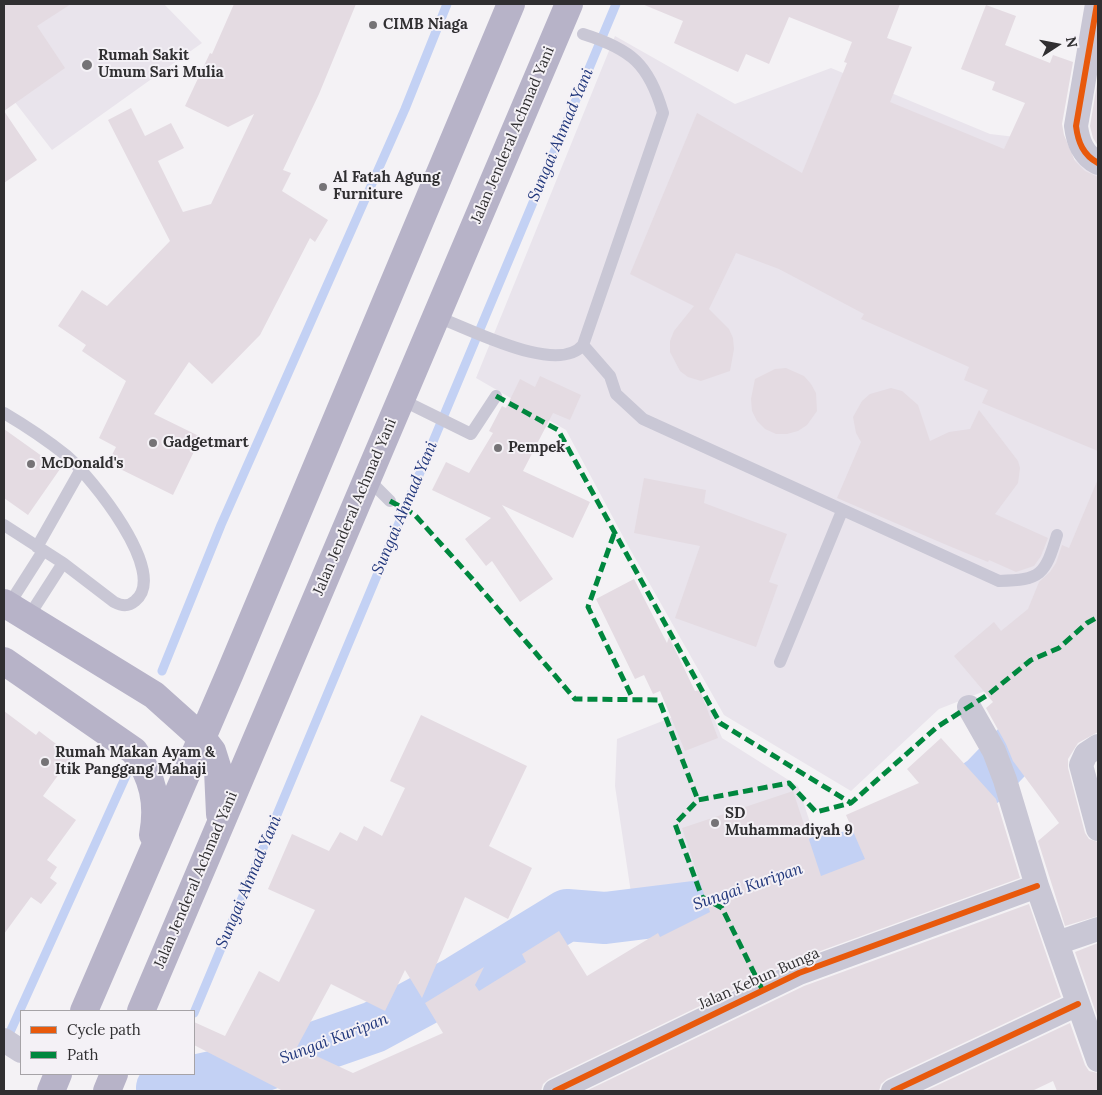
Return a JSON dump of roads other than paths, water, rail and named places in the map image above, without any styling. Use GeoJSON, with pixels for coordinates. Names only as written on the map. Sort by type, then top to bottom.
{"type":"FeatureCollection","features":[{"type":"Feature","properties":{"kind":"highway"},"geometry":{"type":"LineString","coordinates":[[84,1010],[202,738],[511,4]]}},
{"type":"Feature","properties":{"kind":"highway","name":"Jalan Jenderal Achmad Yani"},"geometry":{"type":"LineString","coordinates":[[141,1010],[569,4]]}},
{"type":"Feature","properties":{"kind":"highway"},"geometry":{"type":"LineString","coordinates":[[13,609],[154,695],[202,738],[212,751],[218,770],[221,794],[220,823]]}},
{"type":"Feature","properties":{"kind":"highway"},"geometry":{"type":"LineString","coordinates":[[4,661],[134,751],[145,766],[155,793],[155,822],[148,861]]}},
{"type":"Feature","properties":{"kind":"highway"},"geometry":{"type":"LineString","coordinates":[[51,1091],[58,1075]]}},
{"type":"Feature","properties":{"kind":"highway"},"geometry":{"type":"LineString","coordinates":[[107,1091],[114,1075]]}},
{"type":"Feature","properties":{"kind":"street"},"geometry":{"type":"LineString","coordinates":[[1097,4],[1076,126],[1078,140],[1083,150],[1098,163]]}},
{"type":"Feature","properties":{"kind":"street"},"geometry":{"type":"LineString","coordinates":[[969,707],[994,751],[1005,780],[1037,886],[1098,1060]]}},
{"type":"Feature","properties":{"kind":"street"},"geometry":{"type":"LineString","coordinates":[[1098,746],[1086,754],[1081,765],[1098,829]]}},
{"type":"Feature","properties":{"kind":"street","name":"Jalan Kebun Bunga"},"geometry":{"type":"LineString","coordinates":[[555,1091],[799,973],[1037,886]]}},
{"type":"Feature","properties":{"kind":"street"},"geometry":{"type":"LineString","coordinates":[[1057,943],[1098,929]]}},
{"type":"Feature","properties":{"kind":"street"},"geometry":{"type":"LineString","coordinates":[[893,1091],[1078,1004]]}},
{"type":"Feature","properties":{"kind":"street"},"geometry":{"type":"LineString","coordinates":[[4,1040],[20,1050]]}},
{"type":"Feature","properties":{"kind":"lane"},"geometry":{"type":"LineString","coordinates":[[437,316],[515,348],[562,356],[576,352],[583,345],[662,113],[655,87],[630,54],[602,40],[583,34]]}},
{"type":"Feature","properties":{"kind":"lane"},"geometry":{"type":"LineString","coordinates":[[583,345],[610,376],[616,394],[644,419],[999,581],[1026,580],[1036,575],[1049,562],[1057,535]]}},
{"type":"Feature","properties":{"kind":"lane"},"geometry":{"type":"LineString","coordinates":[[400,399],[471,434],[496,396]]}},
{"type":"Feature","properties":{"kind":"lane"},"geometry":{"type":"LineString","coordinates":[[4,413],[40,435],[68,458],[100,493],[128,534],[142,564],[144,585],[142,594],[135,601],[122,606],[63,563],[4,525]]}},
{"type":"Feature","properties":{"kind":"lane"},"geometry":{"type":"LineString","coordinates":[[13,609],[40,549],[80,471]]}},
{"type":"Feature","properties":{"kind":"lane"},"geometry":{"type":"LineString","coordinates":[[367,478],[390,501]]}},
{"type":"Feature","properties":{"kind":"lane"},"geometry":{"type":"LineString","coordinates":[[780,662],[842,511]]}},
{"type":"Feature","properties":{"kind":"lane"},"geometry":{"type":"LineString","coordinates":[[13,609],[63,563]]}},
{"type":"Feature","properties":{"kind":"waterway","name":"Sungai Ahmad Yani"},"geometry":{"type":"LineString","coordinates":[[162,671],[221,525],[405,109],[447,4]]}},
{"type":"Feature","properties":{"kind":"waterway","name":"Sungai Ahmad Yani"},"geometry":{"type":"LineString","coordinates":[[195,1011],[616,4]]}},
{"type":"Feature","properties":{"kind":"waterway","name":"Sungai Kuripan"},"geometry":{"type":"LineString","coordinates":[[162,1088],[265,1065],[374,1027],[459,981],[567,915],[605,918],[702,906],[829,859],[856,857],[946,808],[985,780],[1064,698],[1098,674]]}},
{"type":"Feature","properties":{"kind":"waterway","name":"Sungai Ahmad Yani"},"geometry":{"type":"LineString","coordinates":[[20,1010],[130,767]]}},
{"type":"Feature","properties":{"kind":"waterway","name":"Sungai Ahmad Yani"},"geometry":{"type":"LineString","coordinates":[[6,1041],[20,1010]]}},
{"type":"Feature","properties":{"kind":"waterway","name":"Sungai Ahmad Yani"},"geometry":{"type":"LineString","coordinates":[[161,1091],[168,1075]]}},
{"type":"Feature","properties":{"kind":"place","name":"CIMB Niaga"},"geometry":{"type":"Point","coordinates":[373,25]}},
{"type":"Feature","properties":{"kind":"place","name":"Rumah Sakit Umum Sari Mulia"},"geometry":{"type":"Point","coordinates":[87,65]}},
{"type":"Feature","properties":{"kind":"place","name":"Al Fatah Agung Furniture"},"geometry":{"type":"Point","coordinates":[323,187]}},
{"type":"Feature","properties":{"kind":"place","name":"Gadgetmart"},"geometry":{"type":"Point","coordinates":[153,443]}},
{"type":"Feature","properties":{"kind":"place","name":"Pempek"},"geometry":{"type":"Point","coordinates":[498,448]}},
{"type":"Feature","properties":{"kind":"place","name":"McDonald's"},"geometry":{"type":"Point","coordinates":[31,464]}},
{"type":"Feature","properties":{"kind":"place","name":"Rumah Makan Ayam & Itik Panggang Mahaji"},"geometry":{"type":"Point","coordinates":[45,762]}},
{"type":"Feature","properties":{"kind":"place","name":"SD Muhammadiyah 9"},"geometry":{"type":"Point","coordinates":[715,823]}}]}
